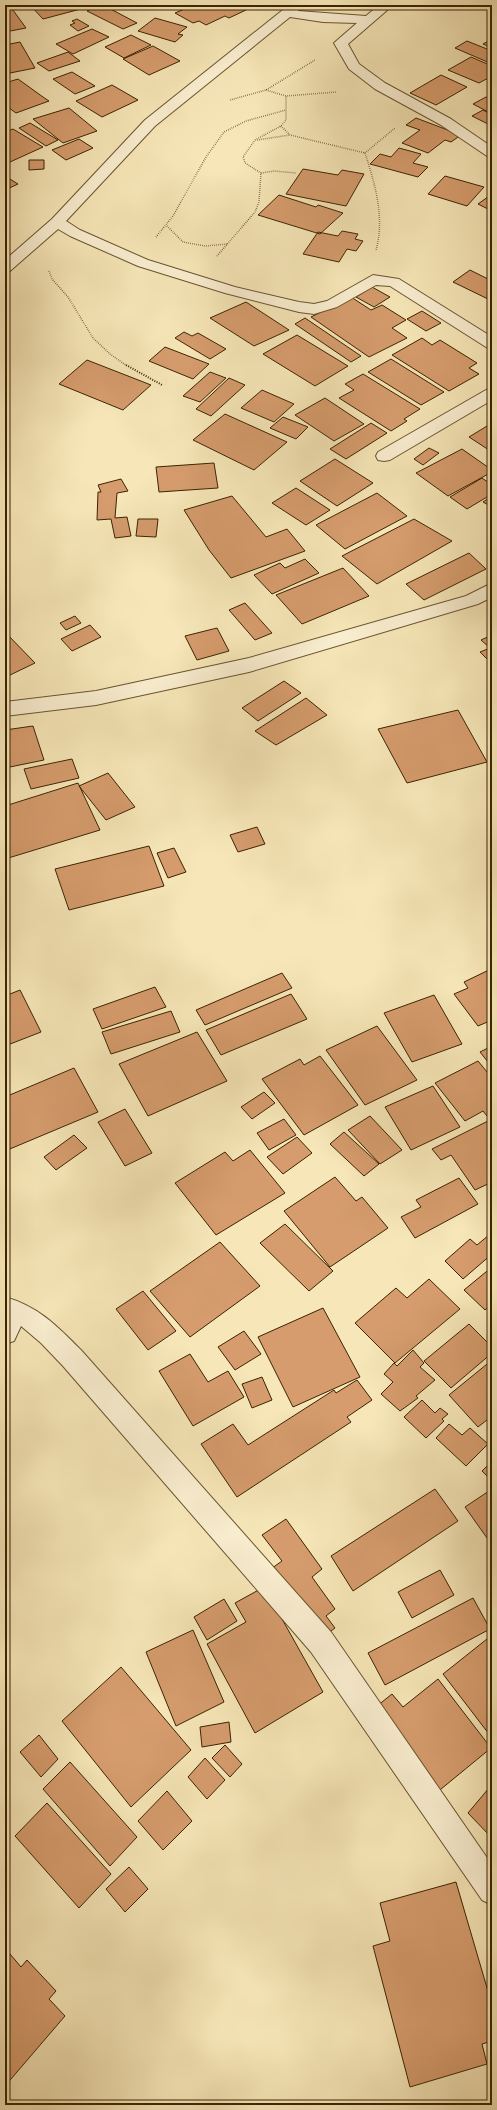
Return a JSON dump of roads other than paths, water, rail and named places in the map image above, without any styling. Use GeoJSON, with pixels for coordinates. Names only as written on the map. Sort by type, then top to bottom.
{"type":"FeatureCollection","features":[{"type":"Feature","properties":{"kind":"street"},"geometry":{"type":"LineString","coordinates":[[5,268],[57,222],[150,123],[297,5]]}},
{"type":"Feature","properties":{"kind":"street"},"geometry":{"type":"LineString","coordinates":[[387,5],[341,43],[354,66],[380,86],[446,122],[492,153]]}},
{"type":"Feature","properties":{"kind":"street"},"geometry":{"type":"LineString","coordinates":[[286,14],[323,18],[370,20]]}},
{"type":"Feature","properties":{"kind":"street"},"geometry":{"type":"LineString","coordinates":[[57,222],[75,234],[135,259],[198,281],[284,303],[314,308],[332,304],[373,280],[394,282],[403,286],[492,344]]}},
{"type":"Feature","properties":{"kind":"street"},"geometry":{"type":"LineString","coordinates":[[384,456],[492,393]]}},
{"type":"Feature","properties":{"kind":"street"},"geometry":{"type":"LineString","coordinates":[[5,709],[96,698],[169,681],[249,665],[472,600],[492,589]]}},
{"type":"Feature","properties":{"kind":"street"},"geometry":{"type":"LineString","coordinates":[[9,1317],[42,1327],[72,1358],[320,1642],[492,1890]]}}]}
